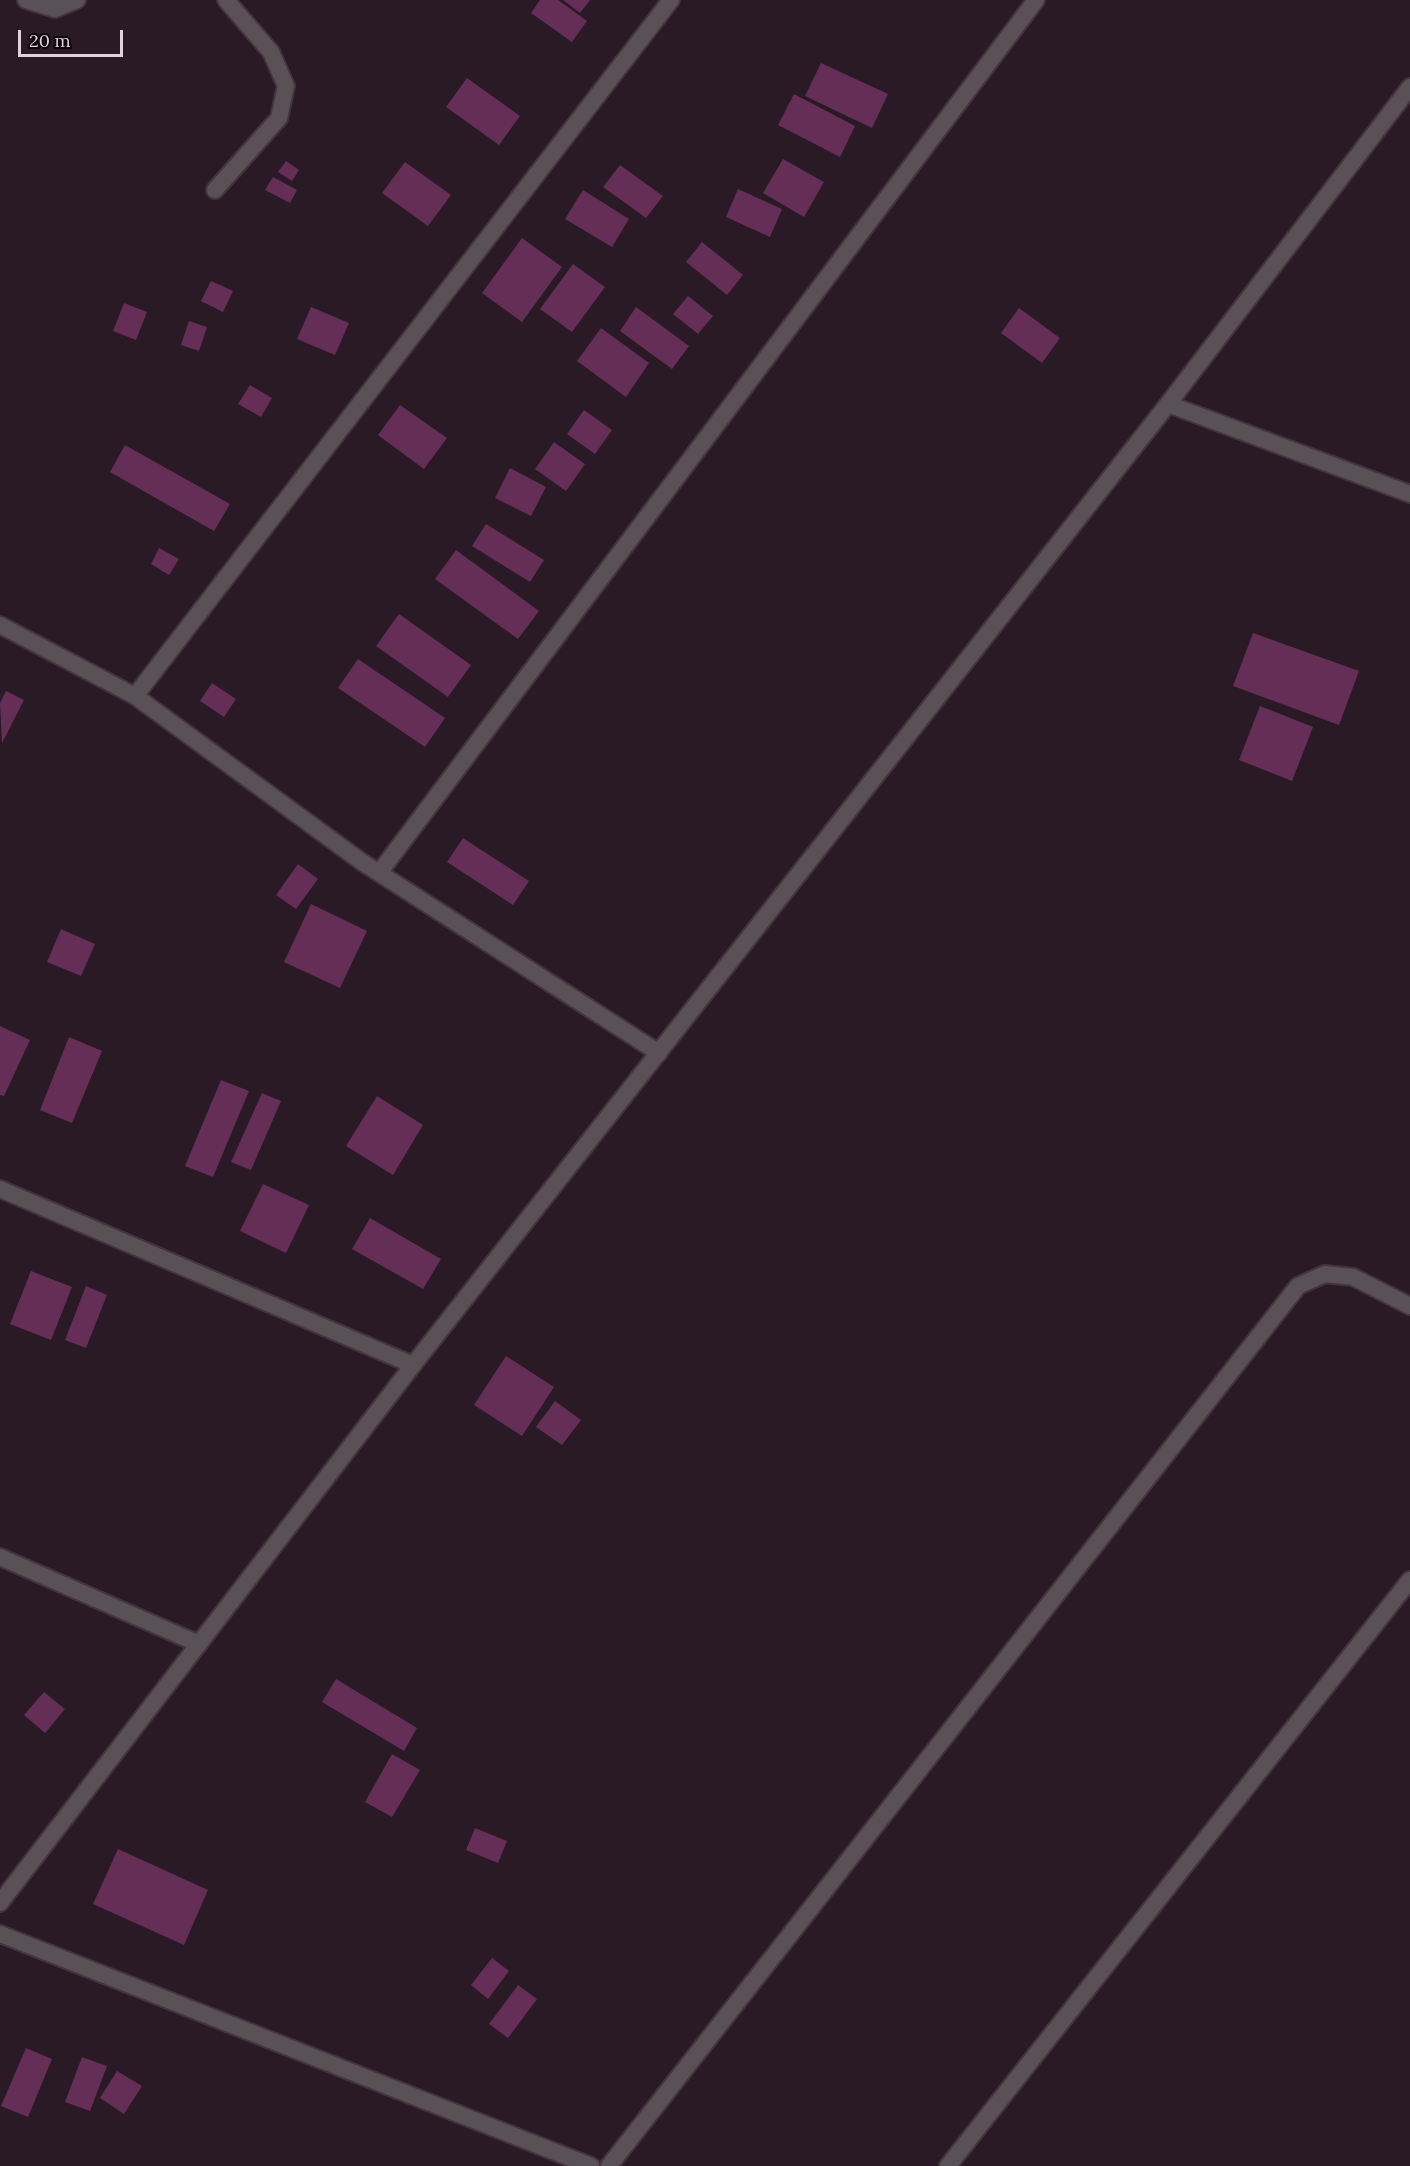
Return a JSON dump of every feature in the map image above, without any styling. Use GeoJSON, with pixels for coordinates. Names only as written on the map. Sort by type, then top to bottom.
{"type":"FeatureCollection","features":[{"type":"Feature","properties":{"kind":"street"},"geometry":{"type":"LineString","coordinates":[[26,0],[55,9],[77,0]]}},
{"type":"Feature","properties":{"kind":"street"},"geometry":{"type":"LineString","coordinates":[[215,190],[279,118],[286,86],[271,52],[226,0]]}},
{"type":"Feature","properties":{"kind":"street"},"geometry":{"type":"LineString","coordinates":[[135,696],[670,0]]}},
{"type":"Feature","properties":{"kind":"street"},"geometry":{"type":"LineString","coordinates":[[379,873],[1036,0]]}},
{"type":"Feature","properties":{"kind":"street"},"geometry":{"type":"LineString","coordinates":[[0,1903],[413,1365],[1168,404],[1410,87]]}},
{"type":"Feature","properties":{"kind":"street"},"geometry":{"type":"LineString","coordinates":[[1168,404],[1410,494]]}},
{"type":"Feature","properties":{"kind":"street"},"geometry":{"type":"LineString","coordinates":[[0,626],[135,696],[379,873],[659,1053]]}},
{"type":"Feature","properties":{"kind":"street"},"geometry":{"type":"LineString","coordinates":[[0,1190],[413,1365]]}},
{"type":"Feature","properties":{"kind":"street"},"geometry":{"type":"LineString","coordinates":[[609,2166],[1298,1286],[1325,1274],[1353,1277],[1410,1306]]}},
{"type":"Feature","properties":{"kind":"street"},"geometry":{"type":"LineString","coordinates":[[0,1557],[199,1644]]}},
{"type":"Feature","properties":{"kind":"street"},"geometry":{"type":"LineString","coordinates":[[948,2166],[1410,1580]]}},
{"type":"Feature","properties":{"kind":"street"},"geometry":{"type":"LineString","coordinates":[[0,1934],[580,2164]]}},
{"type":"Feature","properties":{"kind":"building"},"geometry":{"type":"Polygon","coordinates":[[[540,0],[558,0],[587,21],[572,42],[531,13],[540,0]]]}},
{"type":"Feature","properties":{"kind":"building"},"geometry":{"type":"Polygon","coordinates":[[[563,0],[590,0],[580,13],[563,0]]]}},
{"type":"Feature","properties":{"kind":"building"},"geometry":{"type":"Polygon","coordinates":[[[821,63],[888,94],[872,128],[805,96],[821,63]]]}},
{"type":"Feature","properties":{"kind":"building"},"geometry":{"type":"Polygon","coordinates":[[[467,78],[520,116],[499,145],[446,107],[467,78]]]}},
{"type":"Feature","properties":{"kind":"building"},"geometry":{"type":"Polygon","coordinates":[[[794,94],[855,126],[840,157],[778,125],[794,94]]]}},
{"type":"Feature","properties":{"kind":"building"},"geometry":{"type":"Polygon","coordinates":[[[783,159],[824,182],[804,217],[763,193],[783,159]]]}},
{"type":"Feature","properties":{"kind":"building"},"geometry":{"type":"Polygon","coordinates":[[[286,161],[299,170],[292,181],[278,172],[286,161]]]}},
{"type":"Feature","properties":{"kind":"building"},"geometry":{"type":"Polygon","coordinates":[[[405,162],[451,195],[428,226],[382,193],[405,162]]]}},
{"type":"Feature","properties":{"kind":"building"},"geometry":{"type":"Polygon","coordinates":[[[620,165],[663,196],[646,218],[603,187],[620,165]]]}},
{"type":"Feature","properties":{"kind":"building"},"geometry":{"type":"Polygon","coordinates":[[[273,177],[297,190],[290,203],[265,190],[273,177]]]}},
{"type":"Feature","properties":{"kind":"building"},"geometry":{"type":"Polygon","coordinates":[[[738,189],[782,209],[770,237],[726,217],[738,189]]]}},
{"type":"Feature","properties":{"kind":"building"},"geometry":{"type":"Polygon","coordinates":[[[583,190],[629,219],[612,247],[565,219],[583,190]]]}},
{"type":"Feature","properties":{"kind":"building"},"geometry":{"type":"Polygon","coordinates":[[[522,238],[562,267],[522,322],[482,293],[522,238]]]}},
{"type":"Feature","properties":{"kind":"building"},"geometry":{"type":"Polygon","coordinates":[[[702,242],[743,275],[727,295],[686,262],[702,242]]]}},
{"type":"Feature","properties":{"kind":"building"},"geometry":{"type":"Polygon","coordinates":[[[573,264],[605,287],[572,332],[540,309],[573,264]]]}},
{"type":"Feature","properties":{"kind":"building"},"geometry":{"type":"Polygon","coordinates":[[[211,281],[233,291],[223,312],[201,301],[211,281]]]}},
{"type":"Feature","properties":{"kind":"building"},"geometry":{"type":"Polygon","coordinates":[[[688,296],[713,316],[698,334],[673,314],[688,296]]]}},
{"type":"Feature","properties":{"kind":"building"},"geometry":{"type":"Polygon","coordinates":[[[124,303],[147,312],[136,340],[113,331],[124,303]]]}},
{"type":"Feature","properties":{"kind":"building"},"geometry":{"type":"Polygon","coordinates":[[[311,307],[349,323],[335,355],[297,339],[311,307]]]}},
{"type":"Feature","properties":{"kind":"building"},"geometry":{"type":"Polygon","coordinates":[[[636,307],[689,346],[672,369],[620,331],[636,307]]]}},
{"type":"Feature","properties":{"kind":"building"},"geometry":{"type":"Polygon","coordinates":[[[1019,308],[1060,338],[1042,363],[1001,333],[1019,308]]]}},
{"type":"Feature","properties":{"kind":"building"},"geometry":{"type":"Polygon","coordinates":[[[189,321],[207,327],[199,351],[181,345],[189,321]]]}},
{"type":"Feature","properties":{"kind":"building"},"geometry":{"type":"Polygon","coordinates":[[[601,328],[649,363],[626,397],[577,361],[601,328]]]}},
{"type":"Feature","properties":{"kind":"building"},"geometry":{"type":"Polygon","coordinates":[[[250,385],[272,398],[261,417],[238,404],[250,385]]]}},
{"type":"Feature","properties":{"kind":"building"},"geometry":{"type":"Polygon","coordinates":[[[400,405],[447,438],[424,469],[378,435],[400,405]]]}},
{"type":"Feature","properties":{"kind":"building"},"geometry":{"type":"Polygon","coordinates":[[[584,410],[612,430],[595,454],[567,434],[584,410]]]}},
{"type":"Feature","properties":{"kind":"building"},"geometry":{"type":"Polygon","coordinates":[[[554,442],[585,464],[566,491],[535,469],[554,442]]]}},
{"type":"Feature","properties":{"kind":"building"},"geometry":{"type":"Polygon","coordinates":[[[125,445],[230,504],[214,531],[110,472],[125,445]]]}},
{"type":"Feature","properties":{"kind":"building"},"geometry":{"type":"Polygon","coordinates":[[[510,468],[546,487],[531,516],[495,498],[510,468]]]}},
{"type":"Feature","properties":{"kind":"building"},"geometry":{"type":"Polygon","coordinates":[[[486,524],[544,560],[530,582],[472,546],[486,524]]]}},
{"type":"Feature","properties":{"kind":"building"},"geometry":{"type":"Polygon","coordinates":[[[159,548],[179,559],[169,575],[151,564],[159,548]]]}},
{"type":"Feature","properties":{"kind":"building"},"geometry":{"type":"Polygon","coordinates":[[[456,550],[539,611],[518,639],[435,579],[456,550]]]}},
{"type":"Feature","properties":{"kind":"building"},"geometry":{"type":"Polygon","coordinates":[[[399,614],[471,665],[448,697],[376,646],[399,614]]]}},
{"type":"Feature","properties":{"kind":"building"},"geometry":{"type":"Polygon","coordinates":[[[1253,633],[1359,671],[1339,725],[1233,686],[1253,633]]]}},
{"type":"Feature","properties":{"kind":"building"},"geometry":{"type":"Polygon","coordinates":[[[358,659],[445,718],[425,747],[338,688],[358,659]]]}},
{"type":"Feature","properties":{"kind":"building"},"geometry":{"type":"Polygon","coordinates":[[[212,683],[236,699],[224,717],[200,701],[212,683]]]}},
{"type":"Feature","properties":{"kind":"building"},"geometry":{"type":"Polygon","coordinates":[[[6,691],[24,700],[2,743],[0,703],[6,691]]]}},
{"type":"Feature","properties":{"kind":"building"},"geometry":{"type":"Polygon","coordinates":[[[1260,706],[1313,727],[1292,781],[1239,760],[1260,706]]]}},
{"type":"Feature","properties":{"kind":"building"},"geometry":{"type":"Polygon","coordinates":[[[463,838],[529,881],[513,905],[447,862],[463,838]]]}},
{"type":"Feature","properties":{"kind":"building"},"geometry":{"type":"Polygon","coordinates":[[[298,864],[318,879],[296,909],[276,895],[298,864]]]}},
{"type":"Feature","properties":{"kind":"building"},"geometry":{"type":"Polygon","coordinates":[[[311,904],[367,931],[340,988],[284,962],[311,904]]]}},
{"type":"Feature","properties":{"kind":"building"},"geometry":{"type":"Polygon","coordinates":[[[61,929],[95,944],[81,976],[47,962],[61,929]]]}},
{"type":"Feature","properties":{"kind":"building"},"geometry":{"type":"Polygon","coordinates":[[[0,1026],[30,1040],[4,1096],[0,1095],[0,1026]]]}},
{"type":"Feature","properties":{"kind":"building"},"geometry":{"type":"Polygon","coordinates":[[[69,1037],[102,1051],[72,1123],[40,1110],[69,1037]]]}},
{"type":"Feature","properties":{"kind":"building"},"geometry":{"type":"Polygon","coordinates":[[[221,1080],[249,1091],[213,1177],[185,1166],[221,1080]]]}},
{"type":"Feature","properties":{"kind":"building"},"geometry":{"type":"Polygon","coordinates":[[[262,1093],[281,1101],[251,1170],[231,1162],[262,1093]]]}},
{"type":"Feature","properties":{"kind":"building"},"geometry":{"type":"Polygon","coordinates":[[[377,1096],[423,1125],[393,1175],[346,1146],[377,1096]]]}},
{"type":"Feature","properties":{"kind":"building"},"geometry":{"type":"Polygon","coordinates":[[[263,1184],[309,1205],[286,1253],[240,1231],[263,1184]]]}},
{"type":"Feature","properties":{"kind":"building"},"geometry":{"type":"Polygon","coordinates":[[[370,1218],[441,1259],[423,1289],[352,1249],[370,1218]]]}},
{"type":"Feature","properties":{"kind":"building"},"geometry":{"type":"Polygon","coordinates":[[[31,1271],[72,1287],[51,1340],[10,1324],[31,1271]]]}},
{"type":"Feature","properties":{"kind":"building"},"geometry":{"type":"Polygon","coordinates":[[[86,1286],[107,1295],[86,1348],[65,1340],[86,1286]]]}},
{"type":"Feature","properties":{"kind":"building"},"geometry":{"type":"Polygon","coordinates":[[[506,1356],[554,1387],[522,1436],[474,1405],[506,1356]]]}},
{"type":"Feature","properties":{"kind":"building"},"geometry":{"type":"Polygon","coordinates":[[[555,1401],[581,1420],[562,1445],[536,1427],[555,1401]]]}},
{"type":"Feature","properties":{"kind":"building"},"geometry":{"type":"Polygon","coordinates":[[[336,1679],[417,1728],[404,1751],[322,1702],[336,1679]]]}},
{"type":"Feature","properties":{"kind":"building"},"geometry":{"type":"Polygon","coordinates":[[[44,1692],[65,1709],[45,1733],[24,1715],[44,1692]]]}},
{"type":"Feature","properties":{"kind":"building"},"geometry":{"type":"Polygon","coordinates":[[[392,1754],[420,1770],[392,1817],[365,1802],[392,1754]]]}},
{"type":"Feature","properties":{"kind":"building"},"geometry":{"type":"Polygon","coordinates":[[[475,1828],[507,1841],[498,1863],[466,1850],[475,1828]]]}},
{"type":"Feature","properties":{"kind":"building"},"geometry":{"type":"Polygon","coordinates":[[[118,1849],[208,1890],[184,1945],[93,1904],[118,1849]]]}},
{"type":"Feature","properties":{"kind":"building"},"geometry":{"type":"Polygon","coordinates":[[[492,1958],[509,1971],[488,1999],[471,1985],[492,1958]]]}},
{"type":"Feature","properties":{"kind":"building"},"geometry":{"type":"Polygon","coordinates":[[[518,1985],[537,1999],[508,2038],[489,2024],[518,1985]]]}},
{"type":"Feature","properties":{"kind":"building"},"geometry":{"type":"Polygon","coordinates":[[[26,2048],[52,2059],[28,2117],[1,2106],[26,2048]]]}},
{"type":"Feature","properties":{"kind":"building"},"geometry":{"type":"Polygon","coordinates":[[[82,2057],[107,2066],[90,2111],[65,2102],[82,2057]]]}},
{"type":"Feature","properties":{"kind":"building"},"geometry":{"type":"Polygon","coordinates":[[[117,2071],[142,2086],[124,2114],[100,2098],[117,2071]]]}}]}
